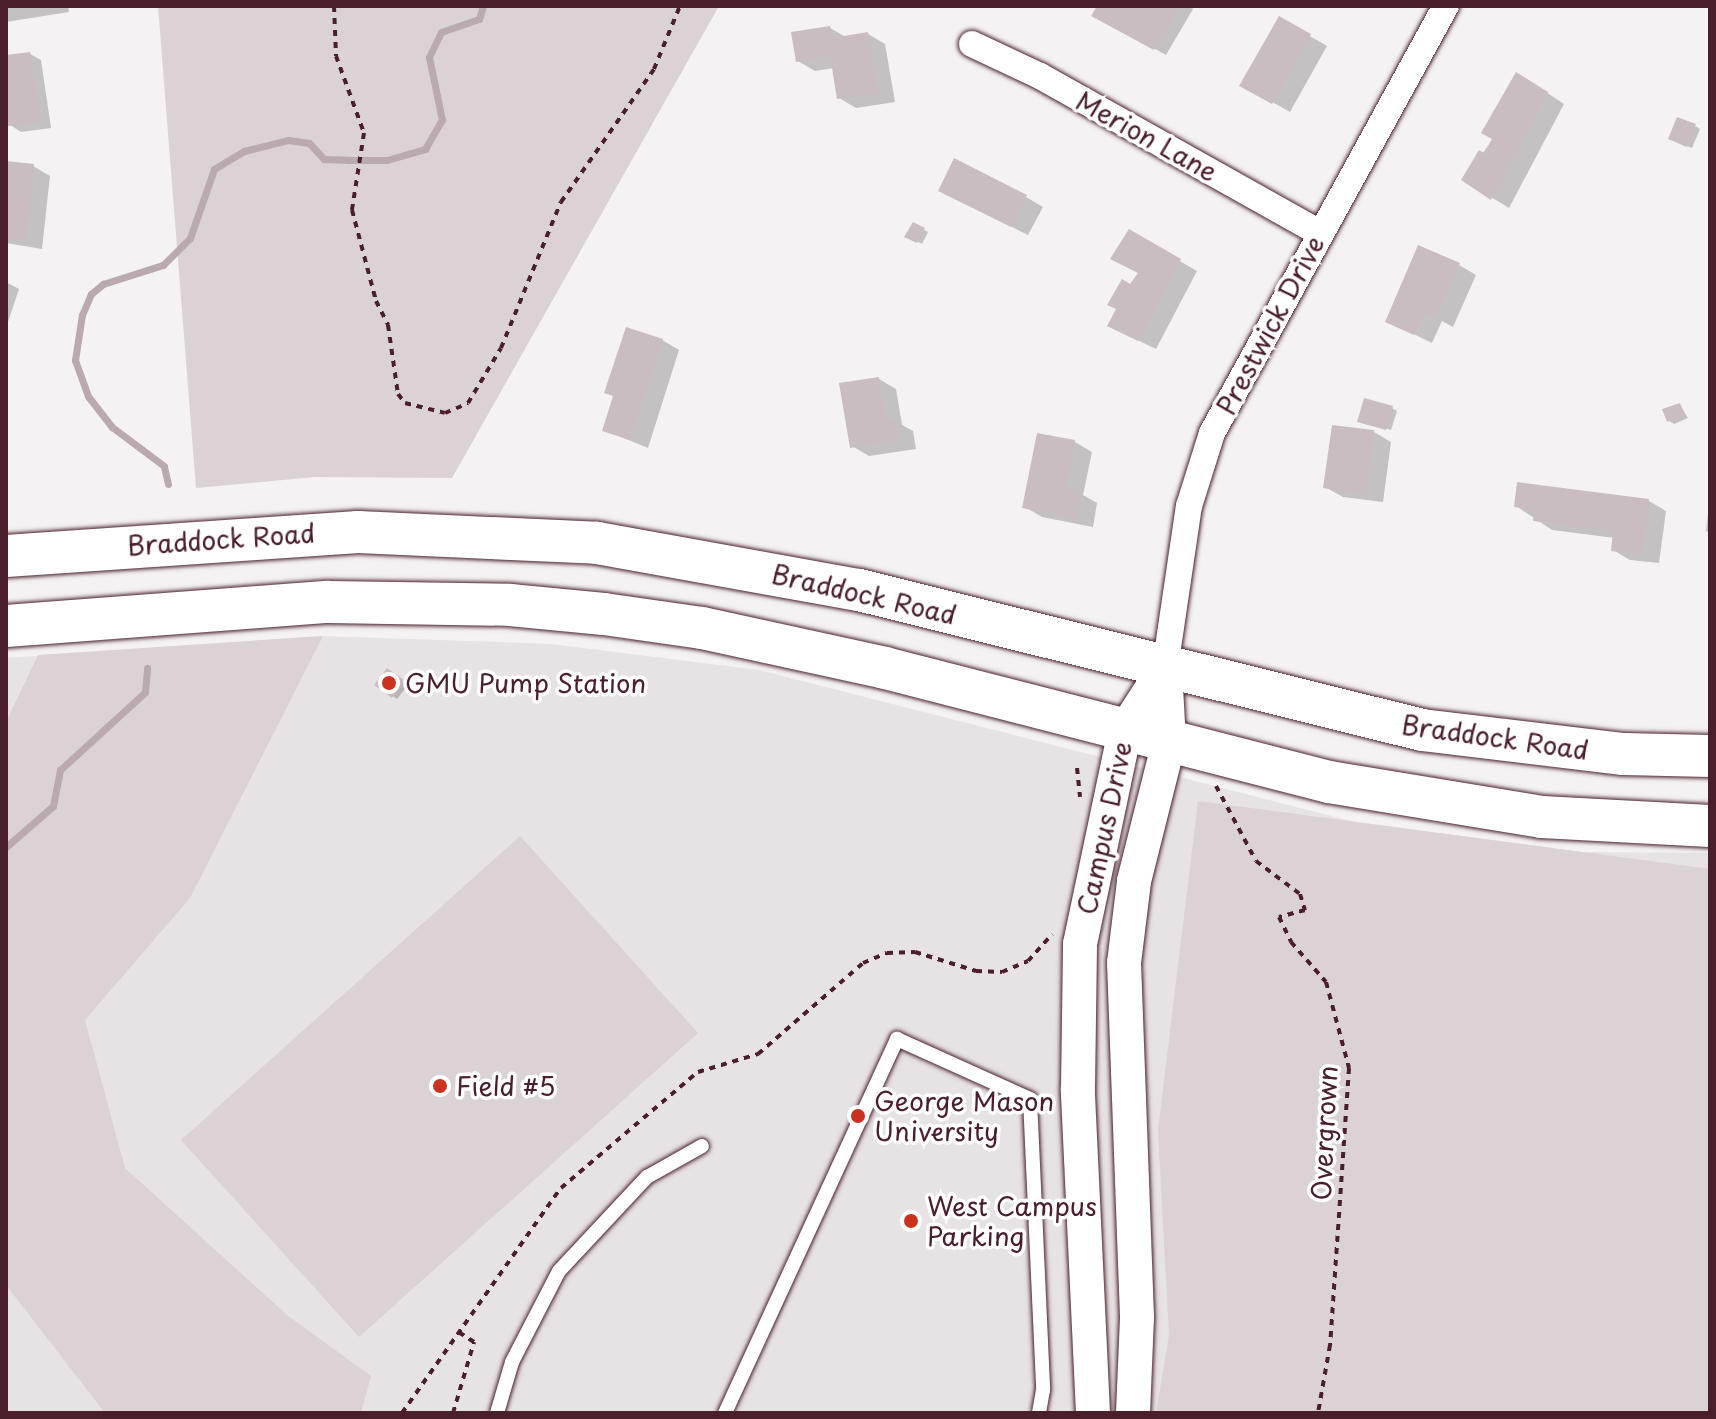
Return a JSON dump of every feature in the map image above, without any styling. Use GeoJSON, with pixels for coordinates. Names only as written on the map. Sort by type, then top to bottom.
{"type":"FeatureCollection","features":[{"type":"Feature","properties":{"kind":"main road","name":"Braddock Road"},"geometry":{"type":"LineString","coordinates":[[6,556],[358,532],[597,543],[859,590],[1422,730],[1624,754],[1710,756]]}},
{"type":"Feature","properties":{"kind":"main road"},"geometry":{"type":"LineString","coordinates":[[6,626],[312,603],[510,605],[702,628],[885,668],[1329,782],[1542,817],[1710,826]]}},
{"type":"Feature","properties":{"kind":"street","name":"Prestwick Drive"},"geometry":{"type":"LineString","coordinates":[[1165,668],[1189,506],[1202,459],[1320,233],[1446,6]]}},
{"type":"Feature","properties":{"kind":"street","name":"Merion Lane"},"geometry":{"type":"LineString","coordinates":[[972,44],[1040,76],[1320,233]]}},
{"type":"Feature","properties":{"kind":"street","name":"Campus Drive"},"geometry":{"type":"LineString","coordinates":[[1093,1413],[1077,988],[1092,872],[1125,730],[1165,668]]}},
{"type":"Feature","properties":{"kind":"street","name":"Campus Drive"},"geometry":{"type":"LineString","coordinates":[[1133,1413],[1137,1317],[1124,963],[1134,881],[1169,742],[1165,668]]}},
{"type":"Feature","properties":{"kind":"lane"},"geometry":{"type":"LineString","coordinates":[[725,1413],[897,1039],[1030,1099],[1043,1390],[1039,1413]]}},
{"type":"Feature","properties":{"kind":"lane"},"geometry":{"type":"LineString","coordinates":[[497,1413],[512,1362],[559,1271],[647,1177],[702,1146]]}},
{"type":"Feature","properties":{"kind":"path"},"geometry":{"type":"LineString","coordinates":[[334,6],[336,56],[363,143],[352,210],[376,301],[388,325],[398,394],[424,410],[458,411],[501,348],[567,191],[654,69],[680,6]]}},
{"type":"Feature","properties":{"kind":"path"},"geometry":{"type":"LineString","coordinates":[[1077,768],[1081,810]]}},
{"type":"Feature","properties":{"kind":"path","name":"Overgrown"},"geometry":{"type":"LineString","coordinates":[[1214,782],[1256,861],[1300,894],[1305,910],[1279,917],[1291,942],[1326,982],[1349,1068],[1330,1345],[1318,1413]]}},
{"type":"Feature","properties":{"kind":"path"},"geometry":{"type":"LineString","coordinates":[[402,1413],[561,1188],[698,1072],[758,1054],[863,963],[887,953],[915,952],[976,971],[1002,972],[1028,961],[1055,925]]}},
{"type":"Feature","properties":{"kind":"path"},"geometry":{"type":"LineString","coordinates":[[453,1413],[474,1342],[460,1333]]}},
{"type":"Feature","properties":{"kind":"shaded area"},"geometry":{"type":"Polygon","coordinates":[[[158,6],[719,6],[452,478],[315,477],[196,488],[158,6]]]}},
{"type":"Feature","properties":{"kind":"shaded area","name":"George Mason University"},"geometry":{"type":"Polygon","coordinates":[[[323,636],[551,644],[759,670],[1355,822],[1582,852],[1710,853],[1710,1379],[1702,1413],[6,1413],[6,658],[323,636]]]}},
{"type":"Feature","properties":{"kind":"shaded area"},"geometry":{"type":"Polygon","coordinates":[[[323,636],[190,898],[85,1020],[125,1168],[287,1315],[371,1376],[361,1413],[105,1413],[6,1285],[6,722],[38,655],[323,636]]]}},
{"type":"Feature","properties":{"kind":"shaded area"},"geometry":{"type":"Polygon","coordinates":[[[1198,801],[1710,869],[1710,1413],[1156,1413],[1169,1335],[1158,1130],[1198,801]]]}},
{"type":"Feature","properties":{"kind":"shaded area","name":"Field #5"},"geometry":{"type":"Polygon","coordinates":[[[520,836],[698,1033],[359,1337],[181,1140],[520,836]]]}},
{"type":"Feature","properties":{"kind":"building"},"geometry":{"type":"Polygon","coordinates":[[[1097,6],[1180,6],[1154,50],[1091,16],[1097,6]]]}},
{"type":"Feature","properties":{"kind":"building"},"geometry":{"type":"Polygon","coordinates":[[[1279,16],[1311,34],[1272,104],[1239,86],[1279,16]]]}},
{"type":"Feature","properties":{"kind":"building"},"geometry":{"type":"Polygon","coordinates":[[[830,26],[832,38],[868,32],[878,93],[837,99],[830,56],[796,62],[791,32],[830,26]]]}},
{"type":"Feature","properties":{"kind":"building"},"geometry":{"type":"Polygon","coordinates":[[[30,52],[41,122],[8,126],[6,55],[30,52]]]}},
{"type":"Feature","properties":{"kind":"building"},"geometry":{"type":"Polygon","coordinates":[[[1516,72],[1548,92],[1491,200],[1461,180],[1479,150],[1484,153],[1492,139],[1481,133],[1516,72]]]}},
{"type":"Feature","properties":{"kind":"building"},"geometry":{"type":"Polygon","coordinates":[[[1677,117],[1696,124],[1687,147],[1668,139],[1677,117]]]}},
{"type":"Feature","properties":{"kind":"building"},"geometry":{"type":"Polygon","coordinates":[[[954,158],[1027,195],[1011,227],[938,191],[954,158]]]}},
{"type":"Feature","properties":{"kind":"building"},"geometry":{"type":"Polygon","coordinates":[[[6,161],[34,164],[26,240],[6,238],[6,161]]]}},
{"type":"Feature","properties":{"kind":"building"},"geometry":{"type":"Polygon","coordinates":[[[913,222],[925,228],[917,243],[904,237],[913,222]]]}},
{"type":"Feature","properties":{"kind":"building"},"geometry":{"type":"Polygon","coordinates":[[[1129,229],[1181,259],[1138,341],[1107,326],[1116,309],[1107,305],[1122,279],[1130,284],[1138,273],[1110,259],[1129,229]]]}},
{"type":"Feature","properties":{"kind":"building"},"geometry":{"type":"Polygon","coordinates":[[[1418,245],[1460,263],[1435,318],[1424,313],[1414,335],[1385,322],[1418,245]]]}},
{"type":"Feature","properties":{"kind":"building"},"geometry":{"type":"Polygon","coordinates":[[[626,327],[663,339],[630,440],[602,431],[613,396],[604,393],[626,327]]]}},
{"type":"Feature","properties":{"kind":"building"},"geometry":{"type":"Polygon","coordinates":[[[879,377],[886,420],[896,419],[899,440],[850,448],[839,383],[879,377]]]}},
{"type":"Feature","properties":{"kind":"building"},"geometry":{"type":"Polygon","coordinates":[[[1364,398],[1393,406],[1386,430],[1357,422],[1364,398]]]}},
{"type":"Feature","properties":{"kind":"building"},"geometry":{"type":"Polygon","coordinates":[[[1680,403],[1685,415],[1667,422],[1662,409],[1680,403]]]}},
{"type":"Feature","properties":{"kind":"building"},"geometry":{"type":"Polygon","coordinates":[[[1332,425],[1374,430],[1366,494],[1323,488],[1332,425]]]}},
{"type":"Feature","properties":{"kind":"building"},"geometry":{"type":"Polygon","coordinates":[[[1037,433],[1075,440],[1066,488],[1081,491],[1076,519],[1022,508],[1037,433]]]}},
{"type":"Feature","properties":{"kind":"building"},"geometry":{"type":"Polygon","coordinates":[[[1517,482],[1649,499],[1642,555],[1611,551],[1613,531],[1533,521],[1534,509],[1514,507],[1517,482]]]}},
{"type":"Feature","properties":{"kind":"building","name":"GMU Pump Station"},"geometry":{"type":"Polygon","coordinates":[[[387,668],[404,680],[392,698],[374,685],[387,668]]]}},
{"type":"Feature","properties":{"kind":"waterway"},"geometry":{"type":"LineString","coordinates":[[168,484],[164,466],[112,427],[88,396],[75,360],[82,315],[91,294],[103,284],[163,265],[190,238],[214,169],[244,151],[288,140],[309,143],[324,159],[387,160],[425,149],[442,120],[429,57],[441,32],[479,19],[483,6]]}},
{"type":"Feature","properties":{"kind":"waterway"},"geometry":{"type":"LineString","coordinates":[[6,847],[53,806],[60,770],[145,692],[147,668]]}},
{"type":"Feature","properties":{"kind":"place","name":"GMU Pump Station"},"geometry":{"type":"Point","coordinates":[389,683]}},
{"type":"Feature","properties":{"kind":"place","name":"Field #5"},"geometry":{"type":"Point","coordinates":[440,1086]}},
{"type":"Feature","properties":{"kind":"place","name":"George Mason University"},"geometry":{"type":"Point","coordinates":[858,1116]}},
{"type":"Feature","properties":{"kind":"place","name":"West Campus Parking"},"geometry":{"type":"Point","coordinates":[911,1221]}}]}
